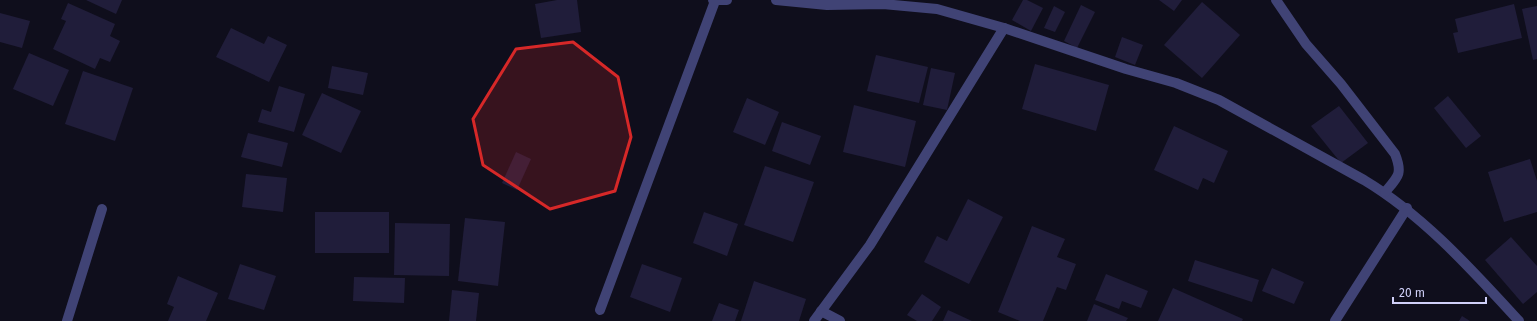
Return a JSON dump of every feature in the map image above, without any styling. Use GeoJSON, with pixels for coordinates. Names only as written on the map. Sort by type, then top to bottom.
{"type":"FeatureCollection","features":[{"type":"Feature","properties":{"kind":"street"},"geometry":{"type":"LineString","coordinates":[[600,310],[714,0],[727,0]]}},
{"type":"Feature","properties":{"kind":"street"},"geometry":{"type":"LineString","coordinates":[[776,0],[827,5],[883,4],[937,8],[1004,28],[1126,69],[1176,83],[1219,100],[1385,192],[1407,208],[1471,269],[1519,321]]}},
{"type":"Feature","properties":{"kind":"street"},"geometry":{"type":"LineString","coordinates":[[1276,0],[1306,44],[1340,84],[1395,154],[1400,166],[1398,177],[1385,192]]}},
{"type":"Feature","properties":{"kind":"street"},"geometry":{"type":"LineString","coordinates":[[814,321],[870,245],[1004,28]]}},
{"type":"Feature","properties":{"kind":"street"},"geometry":{"type":"LineString","coordinates":[[1335,321],[1407,208]]}},
{"type":"Feature","properties":{"kind":"street"},"geometry":{"type":"LineString","coordinates":[[66,321],[102,209]]}},
{"type":"Feature","properties":{"kind":"street"},"geometry":{"type":"LineString","coordinates":[[821,311],[840,321]]}},
{"type":"Feature","properties":{"kind":"highlighted area"},"geometry":{"type":"Polygon","coordinates":[[[573,42],[618,77],[631,137],[615,191],[550,209],[483,165],[473,119],[516,49],[573,42]]]}},
{"type":"Feature","properties":{"kind":"building"},"geometry":{"type":"Polygon","coordinates":[[[86,0],[122,0],[116,14],[86,0]]]}},
{"type":"Feature","properties":{"kind":"building"},"geometry":{"type":"Polygon","coordinates":[[[557,0],[577,0],[581,32],[541,38],[535,4],[557,0]]]}},
{"type":"Feature","properties":{"kind":"building"},"geometry":{"type":"Polygon","coordinates":[[[1023,0],[1027,0],[1043,8],[1031,31],[1012,20],[1023,0]]]}},
{"type":"Feature","properties":{"kind":"building"},"geometry":{"type":"Polygon","coordinates":[[[1159,0],[1182,0],[1174,11],[1159,0]]]}},
{"type":"Feature","properties":{"kind":"building"},"geometry":{"type":"Polygon","coordinates":[[[1202,2],[1240,35],[1202,78],[1164,45],[1202,2]]]}},
{"type":"Feature","properties":{"kind":"building"},"geometry":{"type":"Polygon","coordinates":[[[68,3],[115,24],[110,36],[120,41],[110,62],[100,58],[95,69],[53,49],[66,21],[61,19],[68,3]]]}},
{"type":"Feature","properties":{"kind":"building"},"geometry":{"type":"Polygon","coordinates":[[[1514,4],[1522,38],[1458,53],[1453,33],[1458,32],[1455,19],[1514,4]]]}},
{"type":"Feature","properties":{"kind":"building"},"geometry":{"type":"Polygon","coordinates":[[[1081,5],[1095,12],[1077,48],[1064,41],[1081,5]]]}},
{"type":"Feature","properties":{"kind":"building"},"geometry":{"type":"Polygon","coordinates":[[[1054,6],[1065,12],[1055,32],[1044,28],[1054,6]]]}},
{"type":"Feature","properties":{"kind":"building"},"geometry":{"type":"Polygon","coordinates":[[[1537,6],[1537,59],[1533,60],[1522,9],[1537,6]]]}},
{"type":"Feature","properties":{"kind":"building"},"geometry":{"type":"Polygon","coordinates":[[[0,13],[30,21],[22,48],[0,42],[0,13]]]}},
{"type":"Feature","properties":{"kind":"building"},"geometry":{"type":"Polygon","coordinates":[[[231,28],[264,44],[268,36],[287,45],[269,82],[216,57],[231,28]]]}},
{"type":"Feature","properties":{"kind":"building"},"geometry":{"type":"Polygon","coordinates":[[[1122,37],[1143,45],[1135,65],[1115,57],[1122,37]]]}},
{"type":"Feature","properties":{"kind":"building"},"geometry":{"type":"Polygon","coordinates":[[[29,53],[69,70],[53,106],[13,89],[29,53]]]}},
{"type":"Feature","properties":{"kind":"building"},"geometry":{"type":"Polygon","coordinates":[[[876,55],[928,67],[919,103],[867,91],[876,55]]]}},
{"type":"Feature","properties":{"kind":"building"},"geometry":{"type":"Polygon","coordinates":[[[1035,64],[1109,85],[1096,131],[1022,109],[1035,64]]]}},
{"type":"Feature","properties":{"kind":"building"},"geometry":{"type":"Polygon","coordinates":[[[332,66],[368,73],[363,95],[328,88],[332,66]]]}},
{"type":"Feature","properties":{"kind":"building"},"geometry":{"type":"Polygon","coordinates":[[[931,68],[955,73],[947,110],[923,105],[931,68]]]}},
{"type":"Feature","properties":{"kind":"building"},"geometry":{"type":"Polygon","coordinates":[[[83,71],[133,88],[115,141],[65,124],[83,71]]]}},
{"type":"Feature","properties":{"kind":"building"},"geometry":{"type":"Polygon","coordinates":[[[279,86],[305,94],[294,132],[258,122],[262,109],[271,112],[279,86]]]}},
{"type":"Feature","properties":{"kind":"building"},"geometry":{"type":"Polygon","coordinates":[[[322,93],[361,111],[341,153],[302,135],[322,93]]]}},
{"type":"Feature","properties":{"kind":"building"},"geometry":{"type":"Polygon","coordinates":[[[1448,96],[1481,136],[1466,148],[1434,108],[1448,96]]]}},
{"type":"Feature","properties":{"kind":"building"},"geometry":{"type":"Polygon","coordinates":[[[747,98],[779,112],[765,145],[733,132],[747,98]]]}},
{"type":"Feature","properties":{"kind":"building"},"geometry":{"type":"Polygon","coordinates":[[[854,105],[916,121],[905,167],[843,152],[854,105]]]}},
{"type":"Feature","properties":{"kind":"building"},"geometry":{"type":"Polygon","coordinates":[[[1339,106],[1368,143],[1341,163],[1311,126],[1339,106]]]}},
{"type":"Feature","properties":{"kind":"building"},"geometry":{"type":"Polygon","coordinates":[[[782,122],[821,136],[810,165],[772,151],[782,122]]]}},
{"type":"Feature","properties":{"kind":"building"},"geometry":{"type":"Polygon","coordinates":[[[1174,126],[1228,151],[1214,183],[1203,178],[1198,190],[1154,170],[1174,126]]]}},
{"type":"Feature","properties":{"kind":"building"},"geometry":{"type":"Polygon","coordinates":[[[248,133],[288,143],[282,167],[241,157],[248,133]]]}},
{"type":"Feature","properties":{"kind":"building"},"geometry":{"type":"Polygon","coordinates":[[[516,152],[531,159],[517,190],[502,183],[516,152]]]}},
{"type":"Feature","properties":{"kind":"building"},"geometry":{"type":"Polygon","coordinates":[[[1530,159],[1537,181],[1537,212],[1504,222],[1488,172],[1530,159]]]}},
{"type":"Feature","properties":{"kind":"building"},"geometry":{"type":"Polygon","coordinates":[[[765,166],[814,182],[793,242],[744,225],[765,166]]]}},
{"type":"Feature","properties":{"kind":"building"},"geometry":{"type":"Polygon","coordinates":[[[246,174],[287,178],[283,212],[242,207],[246,174]]]}},
{"type":"Feature","properties":{"kind":"building"},"geometry":{"type":"Polygon","coordinates":[[[968,199],[1003,217],[969,284],[924,262],[937,236],[947,241],[968,199]]]}},
{"type":"Feature","properties":{"kind":"building"},"geometry":{"type":"Polygon","coordinates":[[[315,212],[389,212],[389,253],[315,253],[315,212]]]}},
{"type":"Feature","properties":{"kind":"building"},"geometry":{"type":"Polygon","coordinates":[[[704,212],[738,224],[727,256],[693,243],[704,212]]]}},
{"type":"Feature","properties":{"kind":"building"},"geometry":{"type":"Polygon","coordinates":[[[465,218],[505,222],[498,286],[458,281],[465,218]]]}},
{"type":"Feature","properties":{"kind":"building"},"geometry":{"type":"Polygon","coordinates":[[[395,223],[450,224],[449,276],[394,275],[395,223]]]}},
{"type":"Feature","properties":{"kind":"building"},"geometry":{"type":"Polygon","coordinates":[[[1032,226],[1065,239],[1057,257],[1076,264],[1066,290],[1057,287],[1043,321],[1020,321],[998,312],[1032,226]]]}},
{"type":"Feature","properties":{"kind":"building"},"geometry":{"type":"Polygon","coordinates":[[[1511,237],[1537,266],[1537,292],[1523,304],[1485,260],[1511,237]]]}},
{"type":"Feature","properties":{"kind":"building"},"geometry":{"type":"Polygon","coordinates":[[[1195,260],[1259,280],[1252,302],[1188,281],[1195,260]]]}},
{"type":"Feature","properties":{"kind":"building"},"geometry":{"type":"Polygon","coordinates":[[[240,264],[276,276],[264,310],[228,299],[240,264]]]}},
{"type":"Feature","properties":{"kind":"building"},"geometry":{"type":"Polygon","coordinates":[[[642,264],[682,278],[670,312],[630,297],[642,264]]]}},
{"type":"Feature","properties":{"kind":"building"},"geometry":{"type":"Polygon","coordinates":[[[1272,268],[1304,282],[1294,304],[1262,291],[1272,268]]]}},
{"type":"Feature","properties":{"kind":"building"},"geometry":{"type":"Polygon","coordinates":[[[1106,274],[1148,291],[1141,308],[1122,301],[1119,309],[1095,300],[1106,274]]]}},
{"type":"Feature","properties":{"kind":"building"},"geometry":{"type":"Polygon","coordinates":[[[178,276],[218,293],[206,321],[168,321],[174,307],[167,304],[178,276]]]}},
{"type":"Feature","properties":{"kind":"building"},"geometry":{"type":"Polygon","coordinates":[[[354,277],[405,278],[404,303],[353,301],[354,277]]]}},
{"type":"Feature","properties":{"kind":"building"},"geometry":{"type":"Polygon","coordinates":[[[754,281],[806,299],[799,321],[741,321],[754,281]]]}},
{"type":"Feature","properties":{"kind":"building"},"geometry":{"type":"Polygon","coordinates":[[[1173,288],[1243,319],[1242,321],[1158,321],[1173,288]]]}},
{"type":"Feature","properties":{"kind":"building"},"geometry":{"type":"Polygon","coordinates":[[[452,290],[479,293],[476,321],[449,321],[452,290]]]}},
{"type":"Feature","properties":{"kind":"building"},"geometry":{"type":"Polygon","coordinates":[[[922,294],[941,307],[932,321],[917,321],[907,315],[922,294]]]}},
{"type":"Feature","properties":{"kind":"building"},"geometry":{"type":"Polygon","coordinates":[[[719,303],[739,310],[735,321],[712,321],[719,303]]]}},
{"type":"Feature","properties":{"kind":"building"},"geometry":{"type":"Polygon","coordinates":[[[1094,304],[1128,318],[1126,321],[1087,321],[1094,304]]]}},
{"type":"Feature","properties":{"kind":"building"},"geometry":{"type":"Polygon","coordinates":[[[948,310],[972,321],[943,321],[948,310]]]}},
{"type":"Feature","properties":{"kind":"building"},"geometry":{"type":"Polygon","coordinates":[[[1462,316],[1470,321],[1459,321],[1462,316]]]}}]}
